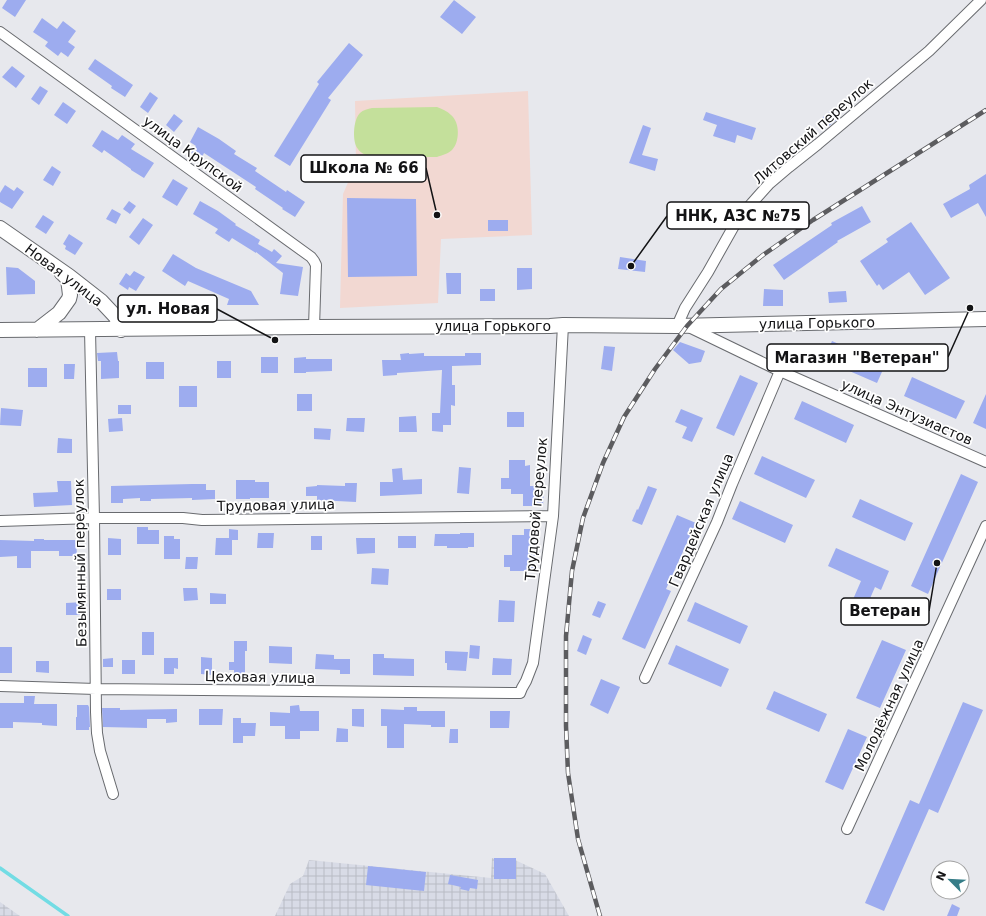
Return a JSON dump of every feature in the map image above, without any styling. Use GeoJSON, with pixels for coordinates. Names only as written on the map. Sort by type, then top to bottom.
{"type":"FeatureCollection","features":[{"type":"Feature","properties":{"kind":"main road","name":"Новая улица"},"geometry":{"type":"LineString","coordinates":[[0,228],[86,288],[116,317],[120,330]]}},
{"type":"Feature","properties":{"kind":"main road"},"geometry":{"type":"LineString","coordinates":[[37,330],[59,313],[69,299],[68,279],[58,269]]}},
{"type":"Feature","properties":{"kind":"main road","name":"улица Горького"},"geometry":{"type":"LineString","coordinates":[[0,330],[563,325],[682,326],[986,319]]}},
{"type":"Feature","properties":{"kind":"street","name":"Литовский переулок"},"geometry":{"type":"LineString","coordinates":[[682,326],[685,308],[736,224],[769,184],[929,51],[981,0]]}},
{"type":"Feature","properties":{"kind":"street","name":"улица Крупской"},"geometry":{"type":"LineString","coordinates":[[0,32],[310,256],[316,265],[314,327]]}},
{"type":"Feature","properties":{"kind":"street","name":"Трудовой переулок"},"geometry":{"type":"LineString","coordinates":[[520,693],[533,663],[552,516],[563,325]]}},
{"type":"Feature","properties":{"kind":"street","name":"улица Энтузиастов"},"geometry":{"type":"LineString","coordinates":[[682,326],[986,462]]}},
{"type":"Feature","properties":{"kind":"street","name":"Безымянный переулок"},"geometry":{"type":"LineString","coordinates":[[90,330],[97,733],[100,751],[114,794]]}},
{"type":"Feature","properties":{"kind":"street","name":"Гвардейская улица"},"geometry":{"type":"LineString","coordinates":[[645,678],[717,522],[780,371]]}},
{"type":"Feature","properties":{"kind":"street","name":"Трудовая улица"},"geometry":{"type":"LineString","coordinates":[[0,521],[94,518],[183,518],[202,520],[552,516]]}},
{"type":"Feature","properties":{"kind":"street","name":"Молодёжная улица"},"geometry":{"type":"LineString","coordinates":[[847,829],[986,526]]}},
{"type":"Feature","properties":{"kind":"street","name":"Цеховая улица"},"geometry":{"type":"LineString","coordinates":[[0,686],[96,689],[520,693]]}},
{"type":"Feature","properties":{"kind":"shaded area"},"geometry":{"type":"Polygon","coordinates":[[[528,91],[532,235],[441,239],[438,303],[340,308],[343,194],[356,164],[355,101],[528,91]]]}},
{"type":"Feature","properties":{"kind":"shaded area"},"geometry":{"type":"Polygon","coordinates":[[[492,858],[515,860],[545,874],[569,916],[275,916],[290,884],[303,876],[309,860],[491,878],[492,858]]]}},
{"type":"Feature","properties":{"kind":"shaded area"},"geometry":{"type":"Polygon","coordinates":[[[0,902],[20,916],[0,916],[0,902]]]}},
{"type":"Feature","properties":{"kind":"green space"},"geometry":{"type":"Polygon","coordinates":[[[437,107],[446,111],[454,118],[456,122],[458,137],[455,146],[447,153],[437,157],[372,157],[361,152],[356,146],[354,131],[356,121],[360,113],[364,110],[372,108],[437,107]]]}},
{"type":"Feature","properties":{"kind":"building"},"geometry":{"type":"Polygon","coordinates":[[[7,0],[26,0],[15,17],[2,8],[7,0]]]}},
{"type":"Feature","properties":{"kind":"building"},"geometry":{"type":"Polygon","coordinates":[[[454,0],[476,17],[462,34],[440,17],[454,0]]]}},
{"type":"Feature","properties":{"kind":"building"},"geometry":{"type":"Polygon","coordinates":[[[42,18],[57,29],[63,21],[76,31],[68,42],[75,47],[68,57],[61,52],[58,56],[45,46],[48,42],[33,32],[42,18]]]}},
{"type":"Feature","properties":{"kind":"building"},"geometry":{"type":"Polygon","coordinates":[[[349,43],[363,55],[328,98],[331,100],[290,166],[274,156],[319,84],[317,82],[349,43]]]}},
{"type":"Feature","properties":{"kind":"building"},"geometry":{"type":"Polygon","coordinates":[[[95,59],[133,85],[125,97],[111,88],[112,86],[88,69],[95,59]]]}},
{"type":"Feature","properties":{"kind":"building"},"geometry":{"type":"Polygon","coordinates":[[[12,66],[25,76],[16,88],[2,77],[12,66]]]}},
{"type":"Feature","properties":{"kind":"building"},"geometry":{"type":"Polygon","coordinates":[[[40,86],[48,91],[39,105],[31,99],[40,86]]]}},
{"type":"Feature","properties":{"kind":"building"},"geometry":{"type":"Polygon","coordinates":[[[150,92],[158,98],[148,113],[140,107],[150,92]]]}},
{"type":"Feature","properties":{"kind":"building"},"geometry":{"type":"Polygon","coordinates":[[[63,102],[76,111],[67,124],[54,115],[63,102]]]}},
{"type":"Feature","properties":{"kind":"building"},"geometry":{"type":"Polygon","coordinates":[[[832,110],[839,118],[829,126],[822,118],[832,110]]]}},
{"type":"Feature","properties":{"kind":"building"},"geometry":{"type":"Polygon","coordinates":[[[706,112],[756,128],[752,140],[737,135],[735,143],[713,136],[717,125],[703,120],[706,112]]]}},
{"type":"Feature","properties":{"kind":"building"},"geometry":{"type":"Polygon","coordinates":[[[174,114],[183,121],[174,132],[166,125],[174,114]]]}},
{"type":"Feature","properties":{"kind":"building"},"geometry":{"type":"Polygon","coordinates":[[[643,125],[651,128],[642,155],[658,159],[655,171],[629,163],[643,125]]]}},
{"type":"Feature","properties":{"kind":"building"},"geometry":{"type":"Polygon","coordinates":[[[198,127],[236,151],[234,154],[257,168],[255,171],[286,192],[287,190],[305,202],[295,217],[255,189],[256,187],[204,153],[201,159],[191,153],[196,146],[190,142],[198,127]]]}},
{"type":"Feature","properties":{"kind":"building"},"geometry":{"type":"Polygon","coordinates":[[[102,130],[118,140],[122,135],[135,144],[131,149],[154,163],[144,178],[104,150],[102,153],[92,146],[102,130]]]}},
{"type":"Feature","properties":{"kind":"building"},"geometry":{"type":"Polygon","coordinates":[[[52,166],[61,172],[53,186],[43,180],[52,166]]]}},
{"type":"Feature","properties":{"kind":"building"},"geometry":{"type":"Polygon","coordinates":[[[986,174],[986,217],[978,203],[951,218],[943,204],[970,189],[969,185],[986,174]]]}},
{"type":"Feature","properties":{"kind":"building"},"geometry":{"type":"Polygon","coordinates":[[[173,179],[188,188],[177,206],[162,197],[173,179]]]}},
{"type":"Feature","properties":{"kind":"building"},"geometry":{"type":"Polygon","coordinates":[[[5,185],[14,191],[17,187],[24,192],[12,209],[0,202],[0,193],[5,185]]]}},
{"type":"Feature","properties":{"kind":"building"},"geometry":{"type":"Polygon","coordinates":[[[347,198],[416,199],[417,276],[348,277],[347,198]]]}},
{"type":"Feature","properties":{"kind":"building"},"geometry":{"type":"Polygon","coordinates":[[[129,201],[136,206],[130,214],[123,209],[129,201]]]}},
{"type":"Feature","properties":{"kind":"building"},"geometry":{"type":"Polygon","coordinates":[[[200,201],[218,211],[236,224],[235,225],[260,240],[258,244],[272,252],[274,249],[282,256],[276,263],[303,267],[298,296],[280,294],[283,273],[256,252],[232,238],[229,242],[215,233],[218,229],[193,214],[200,201]]]}},
{"type":"Feature","properties":{"kind":"building"},"geometry":{"type":"Polygon","coordinates":[[[862,206],[871,222],[837,241],[838,242],[784,280],[773,265],[832,225],[831,223],[862,206]]]}},
{"type":"Feature","properties":{"kind":"building"},"geometry":{"type":"Polygon","coordinates":[[[112,209],[121,214],[116,224],[106,219],[112,209]]]}},
{"type":"Feature","properties":{"kind":"building"},"geometry":{"type":"Polygon","coordinates":[[[43,215],[54,222],[46,234],[35,227],[43,215]]]}},
{"type":"Feature","properties":{"kind":"building"},"geometry":{"type":"Polygon","coordinates":[[[143,218],[153,225],[139,245],[129,237],[143,218]]]}},
{"type":"Feature","properties":{"kind":"building"},"geometry":{"type":"Polygon","coordinates":[[[488,220],[508,220],[508,231],[488,231],[488,220]]]}},
{"type":"Feature","properties":{"kind":"building"},"geometry":{"type":"Polygon","coordinates":[[[911,222],[950,278],[925,295],[909,272],[883,290],[879,284],[877,286],[860,261],[888,242],[886,239],[911,222]]]}},
{"type":"Feature","properties":{"kind":"building"},"geometry":{"type":"Polygon","coordinates":[[[69,234],[83,243],[75,255],[65,249],[66,246],[63,244],[69,234]]]}},
{"type":"Feature","properties":{"kind":"building"},"geometry":{"type":"Polygon","coordinates":[[[173,254],[196,268],[251,291],[259,305],[227,305],[229,299],[188,281],[185,286],[162,271],[173,254]]]}},
{"type":"Feature","properties":{"kind":"building"},"geometry":{"type":"Polygon","coordinates":[[[620,257],[646,261],[645,272],[618,269],[620,257]]]}},
{"type":"Feature","properties":{"kind":"building"},"geometry":{"type":"Polygon","coordinates":[[[6,267],[18,268],[35,281],[35,294],[7,295],[6,267]]]}},
{"type":"Feature","properties":{"kind":"building"},"geometry":{"type":"Polygon","coordinates":[[[517,268],[532,268],[532,289],[517,290],[517,268]]]}},
{"type":"Feature","properties":{"kind":"building"},"geometry":{"type":"Polygon","coordinates":[[[134,271],[145,277],[136,291],[129,287],[128,290],[119,284],[126,273],[130,276],[134,271]]]}},
{"type":"Feature","properties":{"kind":"building"},"geometry":{"type":"Polygon","coordinates":[[[446,273],[461,273],[461,294],[447,294],[446,273]]]}},
{"type":"Feature","properties":{"kind":"building"},"geometry":{"type":"Polygon","coordinates":[[[480,289],[495,289],[495,301],[480,301],[480,289]]]}},
{"type":"Feature","properties":{"kind":"building"},"geometry":{"type":"Polygon","coordinates":[[[764,289],[783,290],[783,306],[763,306],[764,289]]]}},
{"type":"Feature","properties":{"kind":"building"},"geometry":{"type":"Polygon","coordinates":[[[846,291],[847,302],[829,303],[828,292],[846,291]]]}},
{"type":"Feature","properties":{"kind":"building"},"geometry":{"type":"Polygon","coordinates":[[[832,341],[885,365],[877,383],[824,360],[832,341]]]}},
{"type":"Feature","properties":{"kind":"building"},"geometry":{"type":"Polygon","coordinates":[[[680,342],[705,351],[701,362],[689,364],[673,350],[680,342]]]}},
{"type":"Feature","properties":{"kind":"building"},"geometry":{"type":"Polygon","coordinates":[[[604,346],[615,347],[612,371],[601,369],[604,346]]]}},
{"type":"Feature","properties":{"kind":"building"},"geometry":{"type":"Polygon","coordinates":[[[117,352],[119,361],[119,378],[101,379],[101,361],[98,361],[97,353],[117,352]]]}},
{"type":"Feature","properties":{"kind":"building"},"geometry":{"type":"Polygon","coordinates":[[[424,353],[424,356],[465,356],[465,353],[481,353],[481,365],[452,366],[452,385],[455,385],[455,406],[451,405],[451,425],[443,425],[443,432],[432,431],[432,413],[440,413],[442,370],[397,373],[397,375],[383,376],[382,360],[401,360],[400,354],[424,353]]]}},
{"type":"Feature","properties":{"kind":"building"},"geometry":{"type":"Polygon","coordinates":[[[261,357],[278,357],[278,373],[261,373],[261,357]]]}},
{"type":"Feature","properties":{"kind":"building"},"geometry":{"type":"Polygon","coordinates":[[[306,357],[306,359],[332,359],[332,371],[294,373],[294,358],[306,357]]]}},
{"type":"Feature","properties":{"kind":"building"},"geometry":{"type":"Polygon","coordinates":[[[217,361],[231,361],[231,378],[217,378],[217,361]]]}},
{"type":"Feature","properties":{"kind":"building"},"geometry":{"type":"Polygon","coordinates":[[[146,362],[164,362],[164,379],[146,379],[146,362]]]}},
{"type":"Feature","properties":{"kind":"building"},"geometry":{"type":"Polygon","coordinates":[[[64,364],[75,364],[74,379],[64,379],[64,364]]]}},
{"type":"Feature","properties":{"kind":"building"},"geometry":{"type":"Polygon","coordinates":[[[28,368],[47,368],[47,387],[28,387],[28,368]]]}},
{"type":"Feature","properties":{"kind":"building"},"geometry":{"type":"Polygon","coordinates":[[[740,375],[758,383],[734,436],[716,428],[740,375]]]}},
{"type":"Feature","properties":{"kind":"building"},"geometry":{"type":"Polygon","coordinates":[[[912,377],[965,401],[956,419],[904,396],[912,377]]]}},
{"type":"Feature","properties":{"kind":"building"},"geometry":{"type":"Polygon","coordinates":[[[179,386],[197,386],[197,407],[179,407],[179,386]]]}},
{"type":"Feature","properties":{"kind":"building"},"geometry":{"type":"Polygon","coordinates":[[[297,394],[312,394],[312,411],[297,411],[297,394]]]}},
{"type":"Feature","properties":{"kind":"building"},"geometry":{"type":"Polygon","coordinates":[[[986,394],[986,429],[973,423],[986,394]]]}},
{"type":"Feature","properties":{"kind":"building"},"geometry":{"type":"Polygon","coordinates":[[[802,401],[854,425],[846,443],[794,419],[802,401]]]}},
{"type":"Feature","properties":{"kind":"building"},"geometry":{"type":"Polygon","coordinates":[[[118,405],[131,405],[131,414],[118,414],[118,405]]]}},
{"type":"Feature","properties":{"kind":"building"},"geometry":{"type":"Polygon","coordinates":[[[1,408],[23,410],[21,426],[0,425],[1,408]]]}},
{"type":"Feature","properties":{"kind":"building"},"geometry":{"type":"Polygon","coordinates":[[[681,409],[703,418],[692,442],[682,438],[687,427],[675,422],[681,409]]]}},
{"type":"Feature","properties":{"kind":"building"},"geometry":{"type":"Polygon","coordinates":[[[507,412],[524,412],[524,427],[507,427],[507,412]]]}},
{"type":"Feature","properties":{"kind":"building"},"geometry":{"type":"Polygon","coordinates":[[[416,416],[417,432],[399,432],[399,417],[416,416]]]}},
{"type":"Feature","properties":{"kind":"building"},"geometry":{"type":"Polygon","coordinates":[[[122,418],[123,431],[109,432],[108,419],[122,418]]]}},
{"type":"Feature","properties":{"kind":"building"},"geometry":{"type":"Polygon","coordinates":[[[347,418],[365,418],[364,432],[346,431],[347,418]]]}},
{"type":"Feature","properties":{"kind":"building"},"geometry":{"type":"Polygon","coordinates":[[[314,428],[331,429],[330,440],[314,439],[314,428]]]}},
{"type":"Feature","properties":{"kind":"building"},"geometry":{"type":"Polygon","coordinates":[[[58,438],[72,439],[72,453],[57,453],[58,438]]]}},
{"type":"Feature","properties":{"kind":"building"},"geometry":{"type":"Polygon","coordinates":[[[762,456],[815,480],[806,498],[754,474],[762,456]]]}},
{"type":"Feature","properties":{"kind":"building"},"geometry":{"type":"Polygon","coordinates":[[[509,460],[525,460],[525,466],[530,465],[530,486],[544,486],[543,506],[523,506],[523,494],[511,494],[511,489],[501,489],[501,478],[509,478],[509,460]]]}},
{"type":"Feature","properties":{"kind":"building"},"geometry":{"type":"Polygon","coordinates":[[[459,467],[471,468],[469,494],[457,493],[459,467]]]}},
{"type":"Feature","properties":{"kind":"building"},"geometry":{"type":"Polygon","coordinates":[[[402,468],[403,480],[422,479],[422,494],[380,496],[380,482],[393,482],[392,469],[402,468]]]}},
{"type":"Feature","properties":{"kind":"building"},"geometry":{"type":"Polygon","coordinates":[[[961,474],[978,482],[928,594],[911,586],[961,474]]]}},
{"type":"Feature","properties":{"kind":"building"},"geometry":{"type":"Polygon","coordinates":[[[236,480],[269,482],[269,498],[236,499],[236,480]]]}},
{"type":"Feature","properties":{"kind":"building"},"geometry":{"type":"Polygon","coordinates":[[[57,481],[71,481],[72,505],[34,507],[33,493],[58,492],[57,481]]]}},
{"type":"Feature","properties":{"kind":"building"},"geometry":{"type":"Polygon","coordinates":[[[345,483],[357,483],[356,502],[317,500],[317,496],[306,496],[306,487],[317,485],[345,486],[345,483]]]}},
{"type":"Feature","properties":{"kind":"building"},"geometry":{"type":"Polygon","coordinates":[[[206,484],[206,490],[215,490],[215,499],[151,499],[151,501],[140,501],[140,498],[123,499],[123,503],[111,503],[111,486],[206,484]]]}},
{"type":"Feature","properties":{"kind":"building"},"geometry":{"type":"Polygon","coordinates":[[[648,486],[657,489],[642,525],[632,521],[648,486]]]}},
{"type":"Feature","properties":{"kind":"building"},"geometry":{"type":"Polygon","coordinates":[[[860,499],[913,523],[905,541],[852,517],[860,499]]]}},
{"type":"Feature","properties":{"kind":"building"},"geometry":{"type":"Polygon","coordinates":[[[740,501],[793,525],[785,543],[732,519],[740,501]]]}},
{"type":"Feature","properties":{"kind":"building"},"geometry":{"type":"Polygon","coordinates":[[[677,515],[696,523],[666,589],[671,591],[645,649],[622,639],[677,515]]]}},
{"type":"Feature","properties":{"kind":"building"},"geometry":{"type":"Polygon","coordinates":[[[137,527],[148,527],[148,530],[159,530],[159,544],[137,544],[137,527]]]}},
{"type":"Feature","properties":{"kind":"building"},"geometry":{"type":"Polygon","coordinates":[[[229,529],[238,530],[238,540],[232,540],[232,555],[215,555],[216,538],[229,538],[229,529]]]}},
{"type":"Feature","properties":{"kind":"building"},"geometry":{"type":"Polygon","coordinates":[[[524,529],[533,529],[532,555],[535,555],[535,571],[510,571],[510,567],[504,567],[504,555],[512,555],[512,535],[524,535],[524,529]]]}},
{"type":"Feature","properties":{"kind":"building"},"geometry":{"type":"Polygon","coordinates":[[[258,533],[274,533],[273,548],[257,548],[258,533]]]}},
{"type":"Feature","properties":{"kind":"building"},"geometry":{"type":"Polygon","coordinates":[[[474,533],[474,547],[447,548],[447,546],[434,546],[435,534],[474,533]]]}},
{"type":"Feature","properties":{"kind":"building"},"geometry":{"type":"Polygon","coordinates":[[[164,536],[174,536],[174,539],[180,539],[180,559],[164,559],[164,536]]]}},
{"type":"Feature","properties":{"kind":"building"},"geometry":{"type":"Polygon","coordinates":[[[311,536],[322,536],[322,550],[311,550],[311,536]]]}},
{"type":"Feature","properties":{"kind":"building"},"geometry":{"type":"Polygon","coordinates":[[[398,536],[416,536],[416,548],[398,548],[398,536]]]}},
{"type":"Feature","properties":{"kind":"building"},"geometry":{"type":"Polygon","coordinates":[[[108,538],[121,539],[121,555],[108,555],[108,538]]]}},
{"type":"Feature","properties":{"kind":"building"},"geometry":{"type":"Polygon","coordinates":[[[356,538],[375,538],[375,553],[357,554],[356,538]]]}},
{"type":"Feature","properties":{"kind":"building"},"geometry":{"type":"Polygon","coordinates":[[[34,539],[76,540],[77,556],[59,556],[59,551],[31,551],[31,568],[17,568],[17,556],[0,557],[0,540],[34,541],[34,539]]]}},
{"type":"Feature","properties":{"kind":"building"},"geometry":{"type":"Polygon","coordinates":[[[836,548],[889,571],[881,590],[875,587],[865,610],[851,604],[861,581],[828,566],[836,548]]]}},
{"type":"Feature","properties":{"kind":"building"},"geometry":{"type":"Polygon","coordinates":[[[186,557],[198,557],[197,569],[185,569],[186,557]]]}},
{"type":"Feature","properties":{"kind":"building"},"geometry":{"type":"Polygon","coordinates":[[[372,568],[389,569],[388,585],[371,584],[372,568]]]}},
{"type":"Feature","properties":{"kind":"building"},"geometry":{"type":"Polygon","coordinates":[[[183,588],[197,588],[198,600],[184,601],[183,588]]]}},
{"type":"Feature","properties":{"kind":"building"},"geometry":{"type":"Polygon","coordinates":[[[107,589],[121,589],[121,600],[107,600],[107,589]]]}},
{"type":"Feature","properties":{"kind":"building"},"geometry":{"type":"Polygon","coordinates":[[[210,593],[226,594],[226,604],[210,604],[210,593]]]}},
{"type":"Feature","properties":{"kind":"building"},"geometry":{"type":"Polygon","coordinates":[[[499,600],[515,601],[514,622],[498,622],[499,600]]]}},
{"type":"Feature","properties":{"kind":"building"},"geometry":{"type":"Polygon","coordinates":[[[598,601],[606,604],[600,618],[592,615],[598,601]]]}},
{"type":"Feature","properties":{"kind":"building"},"geometry":{"type":"Polygon","coordinates":[[[84,602],[84,615],[66,615],[66,603],[84,602]]]}},
{"type":"Feature","properties":{"kind":"building"},"geometry":{"type":"Polygon","coordinates":[[[695,602],[748,626],[740,644],[687,621],[695,602]]]}},
{"type":"Feature","properties":{"kind":"building"},"geometry":{"type":"Polygon","coordinates":[[[900,607],[920,616],[915,625],[896,616],[900,607]]]}},
{"type":"Feature","properties":{"kind":"building"},"geometry":{"type":"Polygon","coordinates":[[[142,632],[154,632],[154,655],[142,655],[142,632]]]}},
{"type":"Feature","properties":{"kind":"building"},"geometry":{"type":"Polygon","coordinates":[[[583,635],[592,639],[586,655],[577,651],[583,635]]]}},
{"type":"Feature","properties":{"kind":"building"},"geometry":{"type":"Polygon","coordinates":[[[882,640],[906,650],[880,708],[856,698],[882,640]]]}},
{"type":"Feature","properties":{"kind":"building"},"geometry":{"type":"Polygon","coordinates":[[[234,641],[247,641],[247,651],[245,651],[245,675],[234,675],[234,670],[229,670],[229,662],[234,662],[234,641]]]}},
{"type":"Feature","properties":{"kind":"building"},"geometry":{"type":"Polygon","coordinates":[[[470,645],[480,646],[479,659],[469,658],[470,645]]]}},
{"type":"Feature","properties":{"kind":"building"},"geometry":{"type":"Polygon","coordinates":[[[676,645],[729,669],[721,687],[668,664],[676,645]]]}},
{"type":"Feature","properties":{"kind":"building"},"geometry":{"type":"Polygon","coordinates":[[[269,646],[292,647],[292,664],[269,663],[269,646]]]}},
{"type":"Feature","properties":{"kind":"building"},"geometry":{"type":"Polygon","coordinates":[[[0,647],[12,647],[12,673],[0,673],[0,647]]]}},
{"type":"Feature","properties":{"kind":"building"},"geometry":{"type":"Polygon","coordinates":[[[445,651],[468,652],[466,671],[447,670],[447,663],[445,663],[445,651]]]}},
{"type":"Feature","properties":{"kind":"building"},"geometry":{"type":"Polygon","coordinates":[[[316,654],[334,655],[334,659],[350,659],[350,674],[340,674],[340,670],[315,669],[316,654]]]}},
{"type":"Feature","properties":{"kind":"building"},"geometry":{"type":"Polygon","coordinates":[[[373,654],[384,654],[384,658],[414,659],[414,676],[373,675],[373,654]]]}},
{"type":"Feature","properties":{"kind":"building"},"geometry":{"type":"Polygon","coordinates":[[[201,657],[212,658],[212,675],[201,674],[201,657]]]}},
{"type":"Feature","properties":{"kind":"building"},"geometry":{"type":"Polygon","coordinates":[[[113,658],[113,667],[103,667],[103,659],[113,658]]]}},
{"type":"Feature","properties":{"kind":"building"},"geometry":{"type":"Polygon","coordinates":[[[164,658],[178,658],[178,669],[174,668],[174,674],[164,674],[164,658]]]}},
{"type":"Feature","properties":{"kind":"building"},"geometry":{"type":"Polygon","coordinates":[[[493,658],[512,659],[511,675],[492,675],[493,658]]]}},
{"type":"Feature","properties":{"kind":"building"},"geometry":{"type":"Polygon","coordinates":[[[122,660],[135,660],[135,674],[122,674],[122,660]]]}},
{"type":"Feature","properties":{"kind":"building"},"geometry":{"type":"Polygon","coordinates":[[[36,661],[49,661],[49,673],[36,672],[36,661]]]}},
{"type":"Feature","properties":{"kind":"building"},"geometry":{"type":"Polygon","coordinates":[[[601,679],[620,687],[608,714],[590,705],[601,679]]]}},
{"type":"Feature","properties":{"kind":"building"},"geometry":{"type":"Polygon","coordinates":[[[774,691],[827,714],[819,732],[766,709],[774,691]]]}},
{"type":"Feature","properties":{"kind":"building"},"geometry":{"type":"Polygon","coordinates":[[[24,696],[35,696],[34,704],[57,704],[57,726],[42,725],[42,723],[13,722],[13,728],[0,728],[0,703],[24,703],[24,696]]]}},
{"type":"Feature","properties":{"kind":"building"},"geometry":{"type":"Polygon","coordinates":[[[963,702],[983,710],[938,813],[929,809],[884,911],[865,903],[910,800],[919,804],[963,702]]]}},
{"type":"Feature","properties":{"kind":"building"},"geometry":{"type":"Polygon","coordinates":[[[77,705],[88,705],[89,707],[89,730],[76,730],[77,705]]]}},
{"type":"Feature","properties":{"kind":"building"},"geometry":{"type":"Polygon","coordinates":[[[299,705],[300,711],[319,711],[319,731],[300,731],[300,739],[285,739],[285,726],[270,726],[270,712],[290,713],[290,706],[299,705]]]}},
{"type":"Feature","properties":{"kind":"building"},"geometry":{"type":"Polygon","coordinates":[[[404,707],[417,707],[417,711],[445,711],[445,727],[404,724],[404,748],[387,748],[387,726],[381,726],[381,709],[404,710],[404,707]]]}},
{"type":"Feature","properties":{"kind":"building"},"geometry":{"type":"Polygon","coordinates":[[[102,708],[120,708],[120,710],[177,709],[177,722],[166,723],[166,719],[147,719],[147,728],[103,727],[102,708]]]}},
{"type":"Feature","properties":{"kind":"building"},"geometry":{"type":"Polygon","coordinates":[[[199,709],[223,709],[222,725],[199,725],[199,709]]]}},
{"type":"Feature","properties":{"kind":"building"},"geometry":{"type":"Polygon","coordinates":[[[352,709],[364,709],[364,727],[352,726],[352,709]]]}},
{"type":"Feature","properties":{"kind":"building"},"geometry":{"type":"Polygon","coordinates":[[[490,711],[510,711],[509,728],[490,728],[490,711]]]}},
{"type":"Feature","properties":{"kind":"building"},"geometry":{"type":"Polygon","coordinates":[[[233,718],[241,718],[241,723],[256,723],[255,736],[243,736],[243,743],[233,743],[233,718]]]}},
{"type":"Feature","properties":{"kind":"building"},"geometry":{"type":"Polygon","coordinates":[[[337,728],[348,729],[348,742],[336,742],[337,728]]]}},
{"type":"Feature","properties":{"kind":"building"},"geometry":{"type":"Polygon","coordinates":[[[450,729],[458,729],[458,743],[449,743],[450,729]]]}},
{"type":"Feature","properties":{"kind":"building"},"geometry":{"type":"Polygon","coordinates":[[[848,729],[867,737],[843,790],[825,782],[848,729]]]}},
{"type":"Feature","properties":{"kind":"building"},"geometry":{"type":"Polygon","coordinates":[[[494,858],[516,858],[516,879],[494,879],[494,858]]]}},
{"type":"Feature","properties":{"kind":"building"},"geometry":{"type":"Polygon","coordinates":[[[368,866],[426,872],[424,891],[366,885],[368,866]]]}},
{"type":"Feature","properties":{"kind":"building"},"geometry":{"type":"Polygon","coordinates":[[[450,875],[478,880],[477,889],[470,888],[469,891],[460,889],[461,887],[448,884],[450,875]]]}},
{"type":"Feature","properties":{"kind":"building"},"geometry":{"type":"Polygon","coordinates":[[[952,904],[960,908],[957,916],[947,916],[952,904]]]}},
{"type":"Feature","properties":{"kind":"waterway"},"geometry":{"type":"LineString","coordinates":[[0,868],[68,916]]}},
{"type":"Feature","properties":{"kind":"railway"},"geometry":{"type":"LineString","coordinates":[[600,916],[578,839],[568,773],[566,726],[566,636],[572,571],[583,518],[603,463],[624,417],[655,369],[687,326],[721,289],[763,255],[813,220],[986,110]]}},
{"type":"Feature","properties":{"kind":"place","name":"Школа № 66"},"geometry":{"type":"Point","coordinates":[437,215]}},
{"type":"Feature","properties":{"kind":"place","name":"ННК, АЗС №75"},"geometry":{"type":"Point","coordinates":[631,266]}},
{"type":"Feature","properties":{"kind":"place","name":"Магазин \"Ветеран\""},"geometry":{"type":"Point","coordinates":[970,308]}},
{"type":"Feature","properties":{"kind":"place","name":"ул. Новая"},"geometry":{"type":"Point","coordinates":[275,340]}},
{"type":"Feature","properties":{"kind":"place","name":"Ветеран"},"geometry":{"type":"Point","coordinates":[937,563]}}]}
